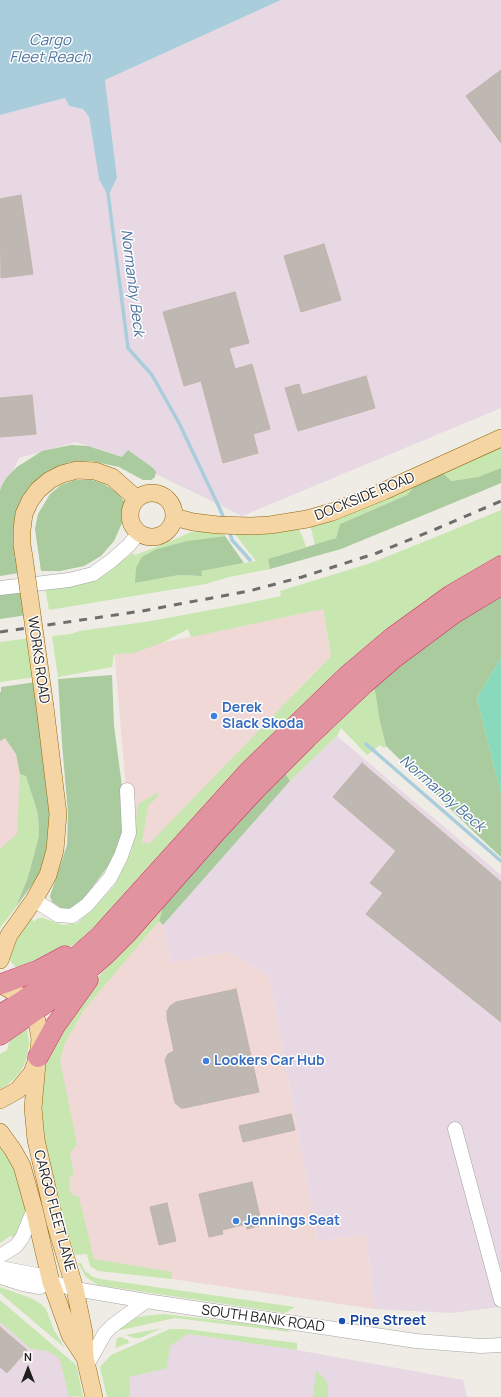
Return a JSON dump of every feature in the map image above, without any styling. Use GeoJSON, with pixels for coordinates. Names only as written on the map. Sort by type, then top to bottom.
{"type":"FeatureCollection","features":[{"type":"Feature","properties":{"kind":"highway"},"geometry":{"type":"LineString","coordinates":[[38,1060],[56,1026],[125,909],[249,771],[348,675],[393,637],[452,595],[501,566]]}},
{"type":"Feature","properties":{"kind":"highway"},"geometry":{"type":"LineString","coordinates":[[0,1035],[29,1006],[45,985],[103,945],[127,934],[255,790],[364,684],[394,658],[435,627],[453,614],[501,585]]}},
{"type":"Feature","properties":{"kind":"highway"},"geometry":{"type":"LineString","coordinates":[[1,984],[52,964],[75,949],[103,945]]}},
{"type":"Feature","properties":{"kind":"highway"},"geometry":{"type":"LineString","coordinates":[[0,1016],[29,1006]]}},
{"type":"Feature","properties":{"kind":"main road","name":"DOCKSIDE ROAD"},"geometry":{"type":"LineString","coordinates":[[174,517],[193,522],[218,525],[251,526],[270,526],[306,519],[332,512],[384,491],[501,438]]}},
{"type":"Feature","properties":{"kind":"main road","name":"WORKS ROAD"},"geometry":{"type":"LineString","coordinates":[[0,960],[4,938],[34,900],[48,875],[55,850],[58,831],[56,792],[22,545],[24,514],[30,501],[38,490],[50,480],[62,474],[77,470],[95,471],[112,477],[137,499]]}},
{"type":"Feature","properties":{"kind":"main road"},"geometry":{"type":"LineString","coordinates":[[146,494],[159,494],[166,498],[171,505],[174,517],[172,525],[165,533],[157,537],[149,537],[139,533],[133,526],[130,520],[130,510],[137,499],[146,494]]}},
{"type":"Feature","properties":{"kind":"main road"},"geometry":{"type":"LineString","coordinates":[[1,984],[17,994],[29,1006]]}},
{"type":"Feature","properties":{"kind":"main road","name":"CARGO FLEET LANE"},"geometry":{"type":"LineString","coordinates":[[29,1006],[37,1021],[40,1034],[40,1048],[33,1108],[36,1140],[56,1222],[75,1289],[84,1333],[86,1362],[94,1397]]}},
{"type":"Feature","properties":{"kind":"main road"},"geometry":{"type":"LineString","coordinates":[[0,1100],[18,1090],[26,1082],[38,1060]]}},
{"type":"Feature","properties":{"kind":"main road","name":"CARGO FLEET LANE"},"geometry":{"type":"LineString","coordinates":[[0,1132],[22,1166],[34,1209],[51,1282],[70,1335],[86,1362]]}},
{"type":"Feature","properties":{"kind":"street"},"geometry":{"type":"LineString","coordinates":[[0,588],[69,580],[93,574],[129,545],[139,533]]}},
{"type":"Feature","properties":{"kind":"street"},"geometry":{"type":"LineString","coordinates":[[34,900],[58,915],[72,916],[87,905],[110,878],[121,856],[129,833],[127,790]]}},
{"type":"Feature","properties":{"kind":"street"},"geometry":{"type":"LineString","coordinates":[[455,1128],[501,1300]]}},
{"type":"Feature","properties":{"kind":"street"},"geometry":{"type":"LineString","coordinates":[[0,1256],[16,1246],[22,1238],[34,1209]]}},
{"type":"Feature","properties":{"kind":"street","name":"SOUTH BANK ROAD"},"geometry":{"type":"LineString","coordinates":[[0,1268],[43,1276],[51,1282],[75,1289],[146,1301],[416,1340],[481,1346],[501,1346]]}},
{"type":"Feature","properties":{"kind":"street","name":"SOUTH BANK ROAD"},"geometry":{"type":"LineString","coordinates":[[0,1273],[4,1278],[23,1284],[40,1287],[51,1282]]}},
{"type":"Feature","properties":{"kind":"street"},"geometry":{"type":"LineString","coordinates":[[86,1362],[105,1333],[112,1326],[146,1301]]}},
{"type":"Feature","properties":{"kind":"shaded area"},"geometry":{"type":"Polygon","coordinates":[[[281,0],[501,0],[501,408],[242,516],[117,455],[76,442],[19,458],[0,499],[0,115],[65,98],[69,106],[83,109],[89,117],[99,179],[117,178],[105,80],[281,0]]]}},
{"type":"Feature","properties":{"kind":"shaded area"},"geometry":{"type":"Polygon","coordinates":[[[323,609],[331,656],[146,854],[126,840],[127,801],[114,648],[132,649],[323,609]]]}},
{"type":"Feature","properties":{"kind":"shaded area"},"geometry":{"type":"Polygon","coordinates":[[[20,730],[24,838],[0,885],[0,732],[20,730]]]}},
{"type":"Feature","properties":{"kind":"shaded area"},"geometry":{"type":"Polygon","coordinates":[[[337,736],[501,875],[501,1307],[451,1313],[374,1309],[366,1234],[318,1241],[269,976],[229,952],[171,963],[163,925],[290,781],[337,736]]]}},
{"type":"Feature","properties":{"kind":"shaded area"},"geometry":{"type":"Polygon","coordinates":[[[159,921],[163,925],[171,963],[229,952],[269,976],[318,1241],[366,1234],[374,1309],[172,1279],[172,1272],[94,1260],[79,1198],[72,1195],[69,1187],[69,1179],[74,1173],[70,1153],[60,1061],[65,1043],[84,1010],[159,921]]]}},
{"type":"Feature","properties":{"kind":"shaded area"},"geometry":{"type":"Polygon","coordinates":[[[0,1305],[64,1361],[73,1397],[0,1397],[0,1305]]]}},
{"type":"Feature","properties":{"kind":"shaded area"},"geometry":{"type":"Polygon","coordinates":[[[188,1334],[297,1350],[463,1380],[467,1397],[119,1397],[115,1380],[188,1334]]]}},
{"type":"Feature","properties":{"kind":"green space"},"geometry":{"type":"Polygon","coordinates":[[[71,445],[88,446],[122,457],[128,450],[153,468],[156,472],[155,477],[151,480],[143,480],[119,467],[91,461],[70,462],[46,472],[35,483],[19,573],[0,576],[0,491],[2,485],[7,477],[17,467],[42,451],[71,445]]]}},
{"type":"Feature","properties":{"kind":"green space"},"geometry":{"type":"Polygon","coordinates":[[[501,445],[501,468],[478,477],[450,481],[443,473],[501,445]]]}},
{"type":"Feature","properties":{"kind":"green space"},"geometry":{"type":"Polygon","coordinates":[[[501,468],[501,483],[341,549],[270,569],[268,559],[336,538],[340,524],[407,495],[414,487],[443,473],[451,481],[478,477],[501,468]]]}},
{"type":"Feature","properties":{"kind":"green space"},"geometry":{"type":"Polygon","coordinates":[[[75,480],[92,480],[104,484],[118,493],[125,503],[123,521],[114,541],[101,556],[84,566],[60,571],[41,571],[35,529],[38,514],[50,494],[61,485],[75,480]]]}},
{"type":"Feature","properties":{"kind":"green space"},"geometry":{"type":"Polygon","coordinates":[[[414,487],[407,495],[340,524],[336,538],[315,545],[311,528],[313,524],[414,487]]]}},
{"type":"Feature","properties":{"kind":"green space"},"geometry":{"type":"Polygon","coordinates":[[[501,510],[501,558],[157,866],[79,941],[54,958],[20,971],[11,962],[8,955],[11,947],[28,920],[32,918],[34,922],[38,918],[43,918],[63,925],[77,923],[92,910],[114,886],[132,850],[138,805],[140,803],[157,793],[159,795],[148,806],[142,842],[149,844],[331,656],[323,609],[191,637],[188,629],[164,642],[134,653],[114,654],[112,667],[58,677],[52,636],[145,622],[281,596],[280,591],[371,563],[501,510]]]}},
{"type":"Feature","properties":{"kind":"green space"},"geometry":{"type":"Polygon","coordinates":[[[297,527],[306,547],[268,559],[270,569],[229,577],[206,584],[49,610],[45,588],[97,579],[133,553],[135,555],[191,532],[224,532],[225,536],[187,541],[157,549],[135,583],[179,575],[201,576],[201,571],[256,561],[234,533],[297,527]]]}},
{"type":"Feature","properties":{"kind":"green space"},"geometry":{"type":"Polygon","coordinates":[[[225,536],[244,563],[201,571],[202,576],[179,575],[135,583],[136,568],[142,557],[157,549],[187,541],[225,536]]]}},
{"type":"Feature","properties":{"kind":"green space"},"geometry":{"type":"Polygon","coordinates":[[[24,590],[27,615],[0,619],[0,592],[24,590]]]}},
{"type":"Feature","properties":{"kind":"green space"},"geometry":{"type":"Polygon","coordinates":[[[501,595],[501,658],[477,698],[501,794],[501,857],[386,746],[380,722],[374,685],[444,631],[501,595]]]}},
{"type":"Feature","properties":{"kind":"green space"},"geometry":{"type":"Polygon","coordinates":[[[31,638],[36,677],[0,682],[0,642],[31,638]]]}},
{"type":"Feature","properties":{"kind":"green space"},"geometry":{"type":"Polygon","coordinates":[[[501,658],[501,794],[477,698],[501,658]]]}},
{"type":"Feature","properties":{"kind":"green space"},"geometry":{"type":"Polygon","coordinates":[[[112,675],[114,726],[124,801],[124,839],[109,865],[81,902],[69,909],[61,908],[52,902],[50,896],[67,845],[68,814],[58,679],[112,675]]]}},
{"type":"Feature","properties":{"kind":"green space"},"geometry":{"type":"Polygon","coordinates":[[[36,682],[54,806],[45,859],[37,878],[16,907],[28,877],[39,836],[38,814],[26,776],[20,774],[16,754],[5,738],[0,741],[0,692],[1,687],[36,682]]]}},
{"type":"Feature","properties":{"kind":"green space"},"geometry":{"type":"Polygon","coordinates":[[[374,685],[380,722],[386,746],[384,748],[380,745],[367,755],[341,728],[337,736],[290,781],[284,771],[374,685]]]}},
{"type":"Feature","properties":{"kind":"green space"},"geometry":{"type":"Polygon","coordinates":[[[284,771],[290,781],[163,925],[159,921],[164,903],[284,771]]]}},
{"type":"Feature","properties":{"kind":"green space"},"geometry":{"type":"Polygon","coordinates":[[[20,774],[26,775],[38,814],[39,836],[28,877],[16,907],[0,928],[0,849],[17,834],[20,774]]]}},
{"type":"Feature","properties":{"kind":"green space"},"geometry":{"type":"Polygon","coordinates":[[[164,903],[159,921],[84,1010],[65,1043],[60,1061],[77,1144],[70,1153],[74,1173],[69,1179],[69,1187],[72,1195],[79,1197],[94,1259],[172,1272],[172,1279],[98,1271],[90,1266],[87,1254],[75,1255],[56,1196],[43,1138],[40,1112],[41,1090],[45,1069],[48,1056],[55,1040],[97,978],[164,903]]]}},
{"type":"Feature","properties":{"kind":"green space"},"geometry":{"type":"Polygon","coordinates":[[[27,1029],[29,1043],[27,1057],[23,1067],[16,1077],[0,1089],[0,1054],[7,1050],[10,1039],[27,1029]]]}},
{"type":"Feature","properties":{"kind":"green space"},"geometry":{"type":"Polygon","coordinates":[[[0,1145],[12,1161],[27,1212],[16,1236],[10,1236],[0,1243],[0,1145]]]}},
{"type":"Feature","properties":{"kind":"green space"},"geometry":{"type":"Polygon","coordinates":[[[78,1263],[81,1263],[85,1271],[93,1277],[100,1279],[295,1307],[285,1313],[98,1285],[86,1277],[78,1263]]]}},
{"type":"Feature","properties":{"kind":"green space"},"geometry":{"type":"Polygon","coordinates":[[[0,1287],[33,1299],[41,1304],[46,1309],[54,1330],[65,1348],[0,1293],[0,1287]]]}},
{"type":"Feature","properties":{"kind":"green space"},"geometry":{"type":"Polygon","coordinates":[[[0,1300],[75,1364],[83,1397],[69,1396],[60,1360],[56,1356],[48,1351],[31,1349],[0,1322],[0,1300]]]}},
{"type":"Feature","properties":{"kind":"green space"},"geometry":{"type":"Polygon","coordinates":[[[164,1314],[286,1328],[290,1332],[175,1318],[121,1330],[118,1327],[131,1319],[164,1314]]]}},
{"type":"Feature","properties":{"kind":"green space"},"geometry":{"type":"Polygon","coordinates":[[[162,1328],[140,1338],[134,1338],[126,1335],[162,1328]]]}},
{"type":"Feature","properties":{"kind":"green space"},"geometry":{"type":"Polygon","coordinates":[[[170,1329],[185,1329],[297,1343],[297,1350],[188,1334],[170,1346],[167,1368],[129,1377],[130,1397],[107,1397],[100,1367],[111,1355],[170,1329]]]}},
{"type":"Feature","properties":{"kind":"green space"},"geometry":{"type":"Polygon","coordinates":[[[121,1337],[128,1340],[129,1343],[115,1348],[117,1338],[121,1337]]]}},
{"type":"Feature","properties":{"kind":"green space"},"geometry":{"type":"Polygon","coordinates":[[[316,1371],[326,1380],[328,1386],[328,1397],[313,1397],[316,1371]]]}},
{"type":"Feature","properties":{"kind":"water","name":"Cargo Fleet Reach"},"geometry":{"type":"Polygon","coordinates":[[[0,0],[281,0],[105,80],[117,178],[108,196],[99,179],[89,117],[83,109],[69,106],[65,98],[0,115],[0,0]]]}},
{"type":"Feature","properties":{"kind":"building"},"geometry":{"type":"Polygon","coordinates":[[[501,70],[501,143],[466,96],[501,70]]]}},
{"type":"Feature","properties":{"kind":"building"},"geometry":{"type":"Polygon","coordinates":[[[21,195],[33,274],[1,278],[0,199],[21,195]]]}},
{"type":"Feature","properties":{"kind":"building"},"geometry":{"type":"Polygon","coordinates":[[[324,244],[341,300],[301,312],[284,256],[324,244]]]}},
{"type":"Feature","properties":{"kind":"building"},"geometry":{"type":"Polygon","coordinates":[[[235,292],[249,343],[229,348],[235,369],[252,364],[270,429],[253,434],[258,453],[223,463],[201,381],[184,386],[163,312],[235,292]]]}},
{"type":"Feature","properties":{"kind":"building"},"geometry":{"type":"Polygon","coordinates":[[[366,376],[375,408],[298,431],[285,388],[299,384],[302,395],[366,376]]]}},
{"type":"Feature","properties":{"kind":"building"},"geometry":{"type":"Polygon","coordinates":[[[32,395],[36,434],[0,437],[0,398],[32,395]]]}},
{"type":"Feature","properties":{"kind":"building"},"geometry":{"type":"Polygon","coordinates":[[[362,763],[501,882],[501,1022],[366,914],[383,893],[370,883],[396,851],[333,797],[362,763]]]}},
{"type":"Feature","properties":{"kind":"building"},"geometry":{"type":"Polygon","coordinates":[[[236,989],[259,1092],[181,1108],[175,1103],[165,1060],[168,1054],[174,1051],[167,1018],[167,1011],[170,1006],[176,1002],[236,989]]]}},
{"type":"Feature","properties":{"kind":"building"},"geometry":{"type":"Polygon","coordinates":[[[291,1114],[295,1130],[243,1142],[239,1126],[291,1114]]]}},
{"type":"Feature","properties":{"kind":"building"},"geometry":{"type":"Polygon","coordinates":[[[252,1182],[262,1225],[247,1229],[246,1224],[222,1230],[223,1234],[209,1237],[199,1194],[252,1182]]]}},
{"type":"Feature","properties":{"kind":"building"},"geometry":{"type":"Polygon","coordinates":[[[167,1203],[176,1241],[159,1245],[150,1207],[167,1203]]]}},
{"type":"Feature","properties":{"kind":"building"},"geometry":{"type":"Polygon","coordinates":[[[0,1327],[27,1350],[7,1373],[0,1367],[0,1327]]]}},
{"type":"Feature","properties":{"kind":"waterway","name":"Normanby Beck"},"geometry":{"type":"LineString","coordinates":[[108,193],[128,348],[152,375],[179,423],[225,521]]}},
{"type":"Feature","properties":{"kind":"waterway","name":"Normanby Beck"},"geometry":{"type":"LineString","coordinates":[[229,530],[232,540],[250,560]]}},
{"type":"Feature","properties":{"kind":"waterway","name":"Normanby Beck"},"geometry":{"type":"LineString","coordinates":[[366,744],[501,861]]}},
{"type":"Feature","properties":{"kind":"railway"},"geometry":{"type":"LineString","coordinates":[[0,632],[142,611],[249,591],[302,577],[377,553],[501,501]]}},
{"type":"Feature","properties":{"kind":"place","name":"Derek Slack Skoda"},"geometry":{"type":"Point","coordinates":[214,716]}},
{"type":"Feature","properties":{"kind":"place","name":"Lookers Car Hub"},"geometry":{"type":"Point","coordinates":[206,1061]}},
{"type":"Feature","properties":{"kind":"place","name":"Jennings Seat"},"geometry":{"type":"Point","coordinates":[236,1221]}},
{"type":"Feature","properties":{"kind":"place","name":"Pine Street"},"geometry":{"type":"Point","coordinates":[342,1321]}}]}
